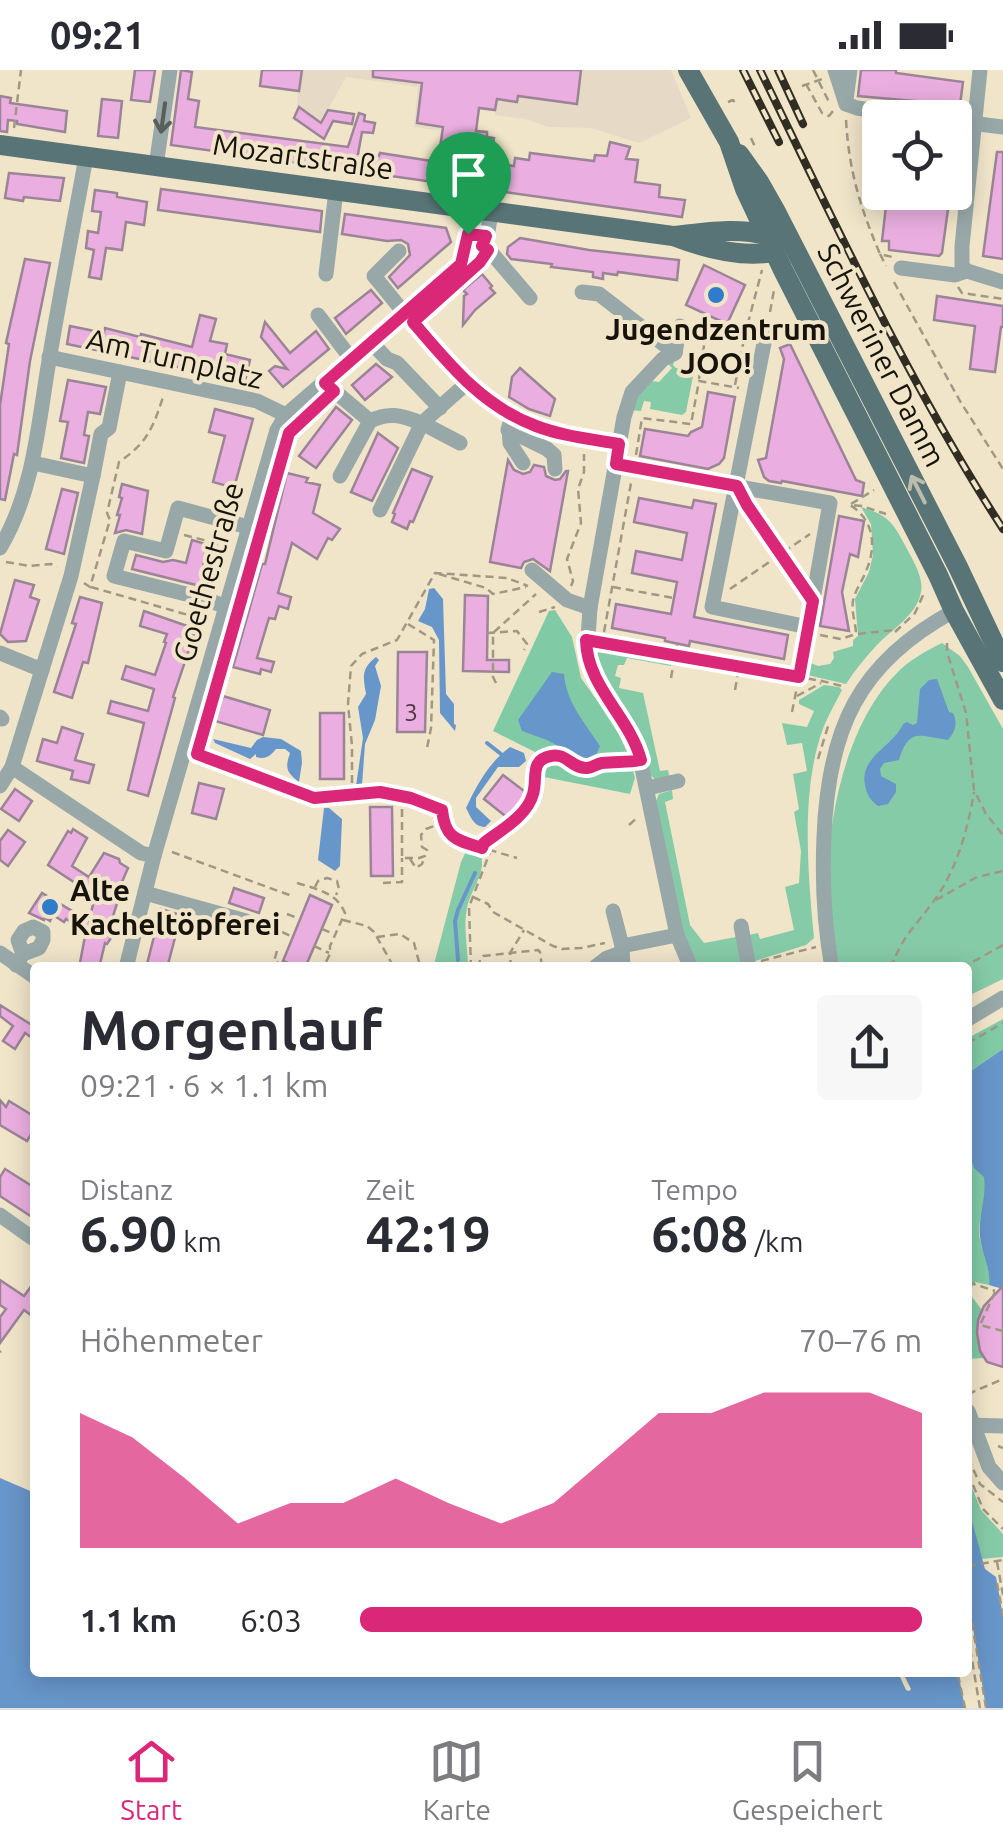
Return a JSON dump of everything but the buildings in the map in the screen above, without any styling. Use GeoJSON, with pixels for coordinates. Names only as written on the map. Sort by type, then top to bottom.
{"type":"FeatureCollection","features":[{"type":"Feature","properties":{"kind":"main road","name":"Schweriner Damm"},"geometry":{"type":"LineString","coordinates":[[688,70],[729,142],[759,182],[778,247],[954,611],[1003,700]]}},
{"type":"Feature","properties":{"kind":"main road","name":"Mozartstraße"},"geometry":{"type":"LineString","coordinates":[[6,145],[673,236],[702,247],[757,254],[778,247]]}},
{"type":"Feature","properties":{"kind":"main road","name":"Schweriner Damm"},"geometry":{"type":"LineString","coordinates":[[778,247],[889,432],[1003,662]]}},
{"type":"Feature","properties":{"kind":"main road"},"geometry":{"type":"LineString","coordinates":[[954,611],[974,601]]}},
{"type":"Feature","properties":{"kind":"street"},"geometry":{"type":"LineString","coordinates":[[156,166],[170,70]]}},
{"type":"Feature","properties":{"kind":"street"},"geometry":{"type":"LineString","coordinates":[[846,104],[850,70]]}},
{"type":"Feature","properties":{"kind":"street"},"geometry":{"type":"LineString","coordinates":[[896,270],[955,275],[965,264],[980,70]]}},
{"type":"Feature","properties":{"kind":"street"},"geometry":{"type":"LineString","coordinates":[[826,76],[846,104],[862,109]]}},
{"type":"Feature","properties":{"kind":"street"},"geometry":{"type":"LineString","coordinates":[[972,124],[1003,127]]}},
{"type":"Feature","properties":{"kind":"street"},"geometry":{"type":"LineString","coordinates":[[0,548],[14,524],[34,463],[86,157]]}},
{"type":"Feature","properties":{"kind":"street"},"geometry":{"type":"LineString","coordinates":[[326,274],[336,191]]}},
{"type":"Feature","properties":{"kind":"street"},"geometry":{"type":"LineString","coordinates":[[482,211],[488,231],[482,246],[530,298]]}},
{"type":"Feature","properties":{"kind":"street"},"geometry":{"type":"LineString","coordinates":[[461,264],[482,211]]}},
{"type":"Feature","properties":{"kind":"street","name":"Goethestraße"},"geometry":{"type":"LineString","coordinates":[[127,962],[144,894],[160,858],[185,750],[277,430],[286,416],[482,246]]}},
{"type":"Feature","properties":{"kind":"street"},"geometry":{"type":"LineString","coordinates":[[399,251],[374,276],[466,384],[554,455],[555,469]]}},
{"type":"Feature","properties":{"kind":"street"},"geometry":{"type":"LineString","coordinates":[[965,264],[1003,282]]}},
{"type":"Feature","properties":{"kind":"street"},"geometry":{"type":"LineString","coordinates":[[582,292],[599,294],[675,353]]}},
{"type":"Feature","properties":{"kind":"street"},"geometry":{"type":"LineString","coordinates":[[318,316],[352,360]]}},
{"type":"Feature","properties":{"kind":"street"},"geometry":{"type":"LineString","coordinates":[[680,326],[675,353],[632,392],[590,608],[587,653],[591,669],[633,738],[641,760],[678,935],[689,962]]}},
{"type":"Feature","properties":{"kind":"street"},"geometry":{"type":"LineString","coordinates":[[767,328],[712,607],[808,630]]}},
{"type":"Feature","properties":{"kind":"street"},"geometry":{"type":"LineString","coordinates":[[372,343],[398,363],[440,408]]}},
{"type":"Feature","properties":{"kind":"street","name":"Am Turnplatz"},"geometry":{"type":"LineString","coordinates":[[49,358],[257,401],[286,416]]}},
{"type":"Feature","properties":{"kind":"street"},"geometry":{"type":"LineString","coordinates":[[0,786],[12,767],[71,576],[100,434],[108,428],[120,372]]}},
{"type":"Feature","properties":{"kind":"street"},"geometry":{"type":"LineString","coordinates":[[325,383],[370,421]]}},
{"type":"Feature","properties":{"kind":"street"},"geometry":{"type":"LineString","coordinates":[[380,510],[422,423],[466,384]]}},
{"type":"Feature","properties":{"kind":"street"},"geometry":{"type":"LineString","coordinates":[[340,476],[370,421],[390,414],[422,423],[460,444]]}},
{"type":"Feature","properties":{"kind":"street"},"geometry":{"type":"LineString","coordinates":[[510,423],[619,444]]}},
{"type":"Feature","properties":{"kind":"street"},"geometry":{"type":"LineString","coordinates":[[510,423],[510,443],[523,463]]}},
{"type":"Feature","properties":{"kind":"street"},"geometry":{"type":"LineString","coordinates":[[34,463],[94,476]]}},
{"type":"Feature","properties":{"kind":"street"},"geometry":{"type":"LineString","coordinates":[[616,464],[830,503],[804,651]]}},
{"type":"Feature","properties":{"kind":"street"},"geometry":{"type":"LineString","coordinates":[[226,607],[114,576],[124,541],[166,550],[178,508],[248,527]]}},
{"type":"Feature","properties":{"kind":"street"},"geometry":{"type":"LineString","coordinates":[[532,578],[567,600],[590,608]]}},
{"type":"Feature","properties":{"kind":"street"},"geometry":{"type":"LineString","coordinates":[[831,962],[822,881],[825,795],[837,742],[859,695],[884,663],[903,643],[954,611]]}},
{"type":"Feature","properties":{"kind":"street"},"geometry":{"type":"LineString","coordinates":[[0,653],[42,670]]}},
{"type":"Feature","properties":{"kind":"street"},"geometry":{"type":"LineString","coordinates":[[185,750],[305,796],[320,799],[380,792],[442,810]]}},
{"type":"Feature","properties":{"kind":"street"},"geometry":{"type":"LineString","coordinates":[[12,767],[141,853],[160,858]]}},
{"type":"Feature","properties":{"kind":"street"},"geometry":{"type":"LineString","coordinates":[[648,788],[678,781]]}},
{"type":"Feature","properties":{"kind":"street"},"geometry":{"type":"LineString","coordinates":[[144,894],[246,921]]}},
{"type":"Feature","properties":{"kind":"street"},"geometry":{"type":"LineString","coordinates":[[613,911],[622,952],[678,935]]}},
{"type":"Feature","properties":{"kind":"street"},"geometry":{"type":"LineString","coordinates":[[741,926],[748,962]]}},
{"type":"Feature","properties":{"kind":"street"},"geometry":{"type":"LineString","coordinates":[[0,952],[20,959],[30,971]]}},
{"type":"Feature","properties":{"kind":"street"},"geometry":{"type":"LineString","coordinates":[[972,1016],[1003,998]]}},
{"type":"Feature","properties":{"kind":"street"},"geometry":{"type":"LineString","coordinates":[[0,1215],[30,1236]]}},
{"type":"Feature","properties":{"kind":"street"},"geometry":{"type":"LineString","coordinates":[[972,1421],[1003,1426]]}},
{"type":"Feature","properties":{"kind":"street"},"geometry":{"type":"LineString","coordinates":[[972,1427],[989,1467],[1003,1483]]}},
{"type":"Feature","properties":{"kind":"path"},"geometry":{"type":"LineString","coordinates":[[6,145],[22,70]]}},
{"type":"Feature","properties":{"kind":"path"},"geometry":{"type":"LineString","coordinates":[[813,70],[826,76]]}},
{"type":"Feature","properties":{"kind":"path"},"geometry":{"type":"LineString","coordinates":[[826,76],[832,108],[829,116],[822,114],[804,85],[826,76]]}},
{"type":"Feature","properties":{"kind":"path"},"geometry":{"type":"LineString","coordinates":[[727,103],[735,103]]}},
{"type":"Feature","properties":{"kind":"path"},"geometry":{"type":"LineString","coordinates":[[846,104],[848,149],[860,208],[880,254],[896,270],[960,401],[1003,468]]}},
{"type":"Feature","properties":{"kind":"path"},"geometry":{"type":"LineString","coordinates":[[735,387],[744,338],[778,247]]}},
{"type":"Feature","properties":{"kind":"path"},"geometry":{"type":"LineString","coordinates":[[880,254],[896,270]]}},
{"type":"Feature","properties":{"kind":"path"},"geometry":{"type":"LineString","coordinates":[[767,328],[777,281]]}},
{"type":"Feature","properties":{"kind":"path"},"geometry":{"type":"LineString","coordinates":[[680,326],[744,338]]}},
{"type":"Feature","properties":{"kind":"path"},"geometry":{"type":"LineString","coordinates":[[706,331],[691,424],[642,418],[602,642],[847,688]]}},
{"type":"Feature","properties":{"kind":"path"},"geometry":{"type":"LineString","coordinates":[[699,381],[756,391]]}},
{"type":"Feature","properties":{"kind":"path"},"geometry":{"type":"LineString","coordinates":[[567,600],[573,581],[567,559],[581,523],[578,490],[584,472],[586,438]]}},
{"type":"Feature","properties":{"kind":"path"},"geometry":{"type":"LineString","coordinates":[[737,486],[813,601]]}},
{"type":"Feature","properties":{"kind":"path"},"geometry":{"type":"LineString","coordinates":[[850,505],[878,488]]}},
{"type":"Feature","properties":{"kind":"path"},"geometry":{"type":"LineString","coordinates":[[830,503],[862,506],[893,516]]}},
{"type":"Feature","properties":{"kind":"path"},"geometry":{"type":"LineString","coordinates":[[850,505],[859,510],[872,534],[871,555],[853,598],[856,634]]}},
{"type":"Feature","properties":{"kind":"path"},"geometry":{"type":"LineString","coordinates":[[203,567],[210,569],[224,520]]}},
{"type":"Feature","properties":{"kind":"path"},"geometry":{"type":"LineString","coordinates":[[712,607],[723,594],[826,523]]}},
{"type":"Feature","properties":{"kind":"path"},"geometry":{"type":"LineString","coordinates":[[171,532],[217,543]]}},
{"type":"Feature","properties":{"kind":"path"},"geometry":{"type":"LineString","coordinates":[[435,573],[486,588],[493,594],[532,578]]}},
{"type":"Feature","properties":{"kind":"path"},"geometry":{"type":"LineString","coordinates":[[435,573],[507,578],[536,592],[493,633],[496,683]]}},
{"type":"Feature","properties":{"kind":"path"},"geometry":{"type":"LineString","coordinates":[[352,794],[348,704],[351,666],[362,654],[396,640],[435,573]]}},
{"type":"Feature","properties":{"kind":"path"},"geometry":{"type":"LineString","coordinates":[[90,586],[221,624]]}},
{"type":"Feature","properties":{"kind":"path"},"geometry":{"type":"LineString","coordinates":[[612,587],[674,598]]}},
{"type":"Feature","properties":{"kind":"path"},"geometry":{"type":"LineString","coordinates":[[406,623],[434,640],[427,748]]}},
{"type":"Feature","properties":{"kind":"path"},"geometry":{"type":"LineString","coordinates":[[808,630],[840,639],[898,630]]}},
{"type":"Feature","properties":{"kind":"path"},"geometry":{"type":"LineString","coordinates":[[487,633],[517,632],[526,644],[524,650]]}},
{"type":"Feature","properties":{"kind":"path"},"geometry":{"type":"LineString","coordinates":[[671,678],[677,644]]}},
{"type":"Feature","properties":{"kind":"path"},"geometry":{"type":"LineString","coordinates":[[893,962],[910,928],[935,901],[952,870],[970,814],[974,790],[966,714],[947,644]]}},
{"type":"Feature","properties":{"kind":"path"},"geometry":{"type":"LineString","coordinates":[[792,712],[804,651]]}},
{"type":"Feature","properties":{"kind":"path"},"geometry":{"type":"LineString","coordinates":[[735,690],[739,667]]}},
{"type":"Feature","properties":{"kind":"path"},"geometry":{"type":"LineString","coordinates":[[796,696],[822,681]]}},
{"type":"Feature","properties":{"kind":"path"},"geometry":{"type":"LineString","coordinates":[[426,692],[432,692]]}},
{"type":"Feature","properties":{"kind":"path"},"geometry":{"type":"LineString","coordinates":[[344,745],[352,746]]}},
{"type":"Feature","properties":{"kind":"path"},"geometry":{"type":"LineString","coordinates":[[482,848],[526,808],[533,794],[536,764],[542,759],[562,755],[586,768],[641,760]]}},
{"type":"Feature","properties":{"kind":"path"},"geometry":{"type":"LineString","coordinates":[[974,790],[1003,835]]}},
{"type":"Feature","properties":{"kind":"path"},"geometry":{"type":"LineString","coordinates":[[382,883],[402,882],[404,797]]}},
{"type":"Feature","properties":{"kind":"path"},"geometry":{"type":"LineString","coordinates":[[409,858],[416,868],[422,864],[427,850],[422,847],[420,835],[443,822],[456,840],[516,858]]}},
{"type":"Feature","properties":{"kind":"path"},"geometry":{"type":"LineString","coordinates":[[393,842],[402,842]]}},
{"type":"Feature","properties":{"kind":"path"},"geometry":{"type":"LineString","coordinates":[[160,858],[169,851],[292,896]]}},
{"type":"Feature","properties":{"kind":"path"},"geometry":{"type":"LineString","coordinates":[[471,962],[469,907],[490,852]]}},
{"type":"Feature","properties":{"kind":"path"},"geometry":{"type":"LineString","coordinates":[[402,858],[426,856]]}},
{"type":"Feature","properties":{"kind":"path"},"geometry":{"type":"LineString","coordinates":[[935,901],[978,877],[1003,871]]}},
{"type":"Feature","properties":{"kind":"path"},"geometry":{"type":"LineString","coordinates":[[314,889],[318,881],[337,881],[340,889],[335,897]]}},
{"type":"Feature","properties":{"kind":"path"},"geometry":{"type":"LineString","coordinates":[[298,883],[335,897],[345,913],[326,962]]}},
{"type":"Feature","properties":{"kind":"path"},"geometry":{"type":"LineString","coordinates":[[473,897],[524,930],[562,948],[622,952]]}},
{"type":"Feature","properties":{"kind":"path"},"geometry":{"type":"LineString","coordinates":[[287,914],[300,919]]}},
{"type":"Feature","properties":{"kind":"path"},"geometry":{"type":"LineString","coordinates":[[342,919],[367,926],[391,962]]}},
{"type":"Feature","properties":{"kind":"path"},"geometry":{"type":"LineString","coordinates":[[322,929],[335,934]]}},
{"type":"Feature","properties":{"kind":"path"},"geometry":{"type":"LineString","coordinates":[[511,962],[510,953],[524,930]]}},
{"type":"Feature","properties":{"kind":"path"},"geometry":{"type":"LineString","coordinates":[[282,932],[293,937]]}},
{"type":"Feature","properties":{"kind":"path"},"geometry":{"type":"LineString","coordinates":[[376,937],[400,934],[414,943],[419,962]]}},
{"type":"Feature","properties":{"kind":"path"},"geometry":{"type":"LineString","coordinates":[[972,962],[1003,945]]}},
{"type":"Feature","properties":{"kind":"path"},"geometry":{"type":"LineString","coordinates":[[314,946],[330,954]]}},
{"type":"Feature","properties":{"kind":"path"},"geometry":{"type":"LineString","coordinates":[[764,962],[818,947]]}},
{"type":"Feature","properties":{"kind":"path"},"geometry":{"type":"LineString","coordinates":[[480,962],[483,956],[538,950],[541,962]]}},
{"type":"Feature","properties":{"kind":"path"},"geometry":{"type":"LineString","coordinates":[[276,962],[277,951]]}},
{"type":"Feature","properties":{"kind":"path"},"geometry":{"type":"LineString","coordinates":[[972,1041],[1003,1023]]}},
{"type":"Feature","properties":{"kind":"path"},"geometry":{"type":"LineString","coordinates":[[972,1284],[996,1292],[980,1325],[1003,1331]]}},
{"type":"Feature","properties":{"kind":"path"},"geometry":{"type":"LineString","coordinates":[[972,1392],[1003,1379]]}},
{"type":"Feature","properties":{"kind":"path"},"geometry":{"type":"LineString","coordinates":[[972,1483],[983,1509],[1003,1530]]}},
{"type":"Feature","properties":{"kind":"path"},"geometry":{"type":"LineString","coordinates":[[972,1565],[1003,1560]]}},
{"type":"Feature","properties":{"kind":"path"},"geometry":{"type":"LineString","coordinates":[[996,1561],[1003,1595]]}},
{"type":"Feature","properties":{"kind":"path"},"geometry":{"type":"LineString","coordinates":[[997,1583],[1003,1616]]}},
{"type":"Feature","properties":{"kind":"path"},"geometry":{"type":"LineString","coordinates":[[972,1622],[986,1708]]}},
{"type":"Feature","properties":{"kind":"path"},"geometry":{"type":"LineString","coordinates":[[972,1660],[980,1708]]}},
{"type":"Feature","properties":{"kind":"path"},"geometry":{"type":"LineString","coordinates":[[958,1677],[965,1708]]}},
{"type":"Feature","properties":{"kind":"shaded area"},"geometry":{"type":"Polygon","coordinates":[[[262,70],[671,70],[691,118],[639,143],[591,128],[549,127],[469,106],[465,134],[414,127],[418,87],[346,77],[321,122],[297,105],[298,91],[260,86],[262,70]]]}},
{"type":"Feature","properties":{"kind":"green space"},"geometry":{"type":"Polygon","coordinates":[[[675,358],[676,368],[694,371],[686,412],[682,415],[650,409],[651,402],[644,401],[641,411],[630,410],[632,401],[651,381],[659,382],[672,368],[668,364],[675,358]]]}},
{"type":"Feature","properties":{"kind":"green space"},"geometry":{"type":"Polygon","coordinates":[[[861,507],[893,525],[917,568],[921,592],[909,615],[876,646],[846,684],[803,674],[806,661],[818,666],[830,664],[833,652],[853,646],[858,636],[855,599],[873,555],[871,524],[861,507]]]}},
{"type":"Feature","properties":{"kind":"green space"},"geometry":{"type":"Polygon","coordinates":[[[555,610],[572,637],[581,678],[614,724],[629,756],[635,778],[630,794],[544,777],[545,757],[493,731],[549,611],[555,610]]]}},
{"type":"Feature","properties":{"kind":"green space"},"geometry":{"type":"Polygon","coordinates":[[[942,643],[960,656],[1003,729],[1003,979],[972,994],[972,962],[839,962],[829,857],[844,771],[866,716],[880,693],[912,660],[942,643]]]}},
{"type":"Feature","properties":{"kind":"green space"},"geometry":{"type":"Polygon","coordinates":[[[610,646],[673,657],[671,666],[627,658],[624,665],[618,665],[615,676],[621,678],[619,688],[643,693],[660,771],[668,770],[670,779],[656,781],[651,775],[609,690],[594,652],[610,646]]]}},
{"type":"Feature","properties":{"kind":"green space"},"geometry":{"type":"Polygon","coordinates":[[[824,685],[842,690],[824,726],[811,776],[808,831],[814,938],[806,945],[755,961],[749,935],[758,933],[760,939],[794,930],[785,887],[799,883],[801,851],[794,812],[799,809],[793,774],[807,771],[802,743],[787,745],[782,723],[807,727],[814,711],[799,704],[799,700],[824,685]]]}},
{"type":"Feature","properties":{"kind":"green space"},"geometry":{"type":"Polygon","coordinates":[[[672,790],[673,799],[665,802],[690,925],[704,943],[736,937],[742,962],[696,962],[685,939],[656,801],[659,794],[672,790]]]}},
{"type":"Feature","properties":{"kind":"green space"},"geometry":{"type":"Polygon","coordinates":[[[468,847],[480,852],[482,866],[466,915],[468,962],[435,962],[468,847]]]}},
{"type":"Feature","properties":{"kind":"green space"},"geometry":{"type":"Polygon","coordinates":[[[1003,1019],[1003,1049],[972,1070],[972,1036],[1003,1019]]]}},
{"type":"Feature","properties":{"kind":"green space"},"geometry":{"type":"Polygon","coordinates":[[[972,1158],[986,1183],[979,1231],[989,1285],[975,1282],[972,1288],[972,1158]]]}},
{"type":"Feature","properties":{"kind":"green space"},"geometry":{"type":"Polygon","coordinates":[[[972,1297],[982,1310],[977,1333],[984,1358],[972,1359],[972,1297]]]}},
{"type":"Feature","properties":{"kind":"green space"},"geometry":{"type":"Polygon","coordinates":[[[972,1488],[981,1510],[1003,1534],[1003,1557],[981,1559],[972,1522],[972,1488]]]}},
{"type":"Feature","properties":{"kind":"water"},"geometry":{"type":"Polygon","coordinates":[[[434,588],[443,599],[446,694],[454,704],[455,731],[440,713],[439,640],[432,627],[418,621],[429,589],[434,588]]]}},
{"type":"Feature","properties":{"kind":"water"},"geometry":{"type":"Polygon","coordinates":[[[376,657],[381,686],[375,720],[365,744],[362,785],[356,786],[363,738],[358,707],[366,694],[365,669],[376,657]]]}},
{"type":"Feature","properties":{"kind":"water"},"geometry":{"type":"Polygon","coordinates":[[[552,672],[564,674],[572,703],[600,746],[579,775],[574,770],[579,757],[522,731],[518,720],[552,672]]]}},
{"type":"Feature","properties":{"kind":"water"},"geometry":{"type":"Polygon","coordinates":[[[937,679],[949,712],[955,717],[954,731],[948,740],[912,738],[899,760],[884,763],[881,776],[896,784],[896,792],[888,804],[878,806],[866,789],[867,767],[903,724],[917,723],[920,689],[929,680],[937,679]]]}},
{"type":"Feature","properties":{"kind":"water"},"geometry":{"type":"Polygon","coordinates":[[[263,737],[281,739],[301,751],[299,782],[288,769],[290,753],[285,749],[276,749],[265,758],[256,754],[250,759],[213,739],[251,748],[263,737]]]}},
{"type":"Feature","properties":{"kind":"water"},"geometry":{"type":"Polygon","coordinates":[[[510,747],[524,753],[526,761],[519,767],[498,767],[476,798],[476,807],[491,821],[485,827],[478,825],[466,808],[484,774],[510,747]]]}},
{"type":"Feature","properties":{"kind":"water"},"geometry":{"type":"Polygon","coordinates":[[[324,808],[342,819],[340,866],[335,871],[318,860],[324,808]]]}},
{"type":"Feature","properties":{"kind":"water"},"geometry":{"type":"Polygon","coordinates":[[[1003,1049],[1003,1289],[989,1285],[981,1242],[985,1184],[972,1162],[972,1070],[1003,1049]]]}},
{"type":"Feature","properties":{"kind":"water"},"geometry":{"type":"Polygon","coordinates":[[[0,1478],[30,1491],[30,1677],[900,1677],[909,1691],[905,1677],[959,1677],[965,1708],[0,1708],[0,1478]]]}},
{"type":"Feature","properties":{"kind":"water"},"geometry":{"type":"Polygon","coordinates":[[[972,1521],[985,1569],[996,1577],[1003,1616],[1003,1708],[986,1708],[972,1622],[972,1521]]]}},
{"type":"Feature","properties":{"kind":"waterway"},"geometry":{"type":"LineString","coordinates":[[487,743],[501,754]]}},
{"type":"Feature","properties":{"kind":"waterway"},"geometry":{"type":"LineString","coordinates":[[458,960],[455,921],[475,873]]}},
{"type":"Feature","properties":{"kind":"railway"},"geometry":{"type":"LineString","coordinates":[[743,70],[779,142]]}},
{"type":"Feature","properties":{"kind":"railway"},"geometry":{"type":"LineString","coordinates":[[760,70],[905,361],[1003,529]]}},
{"type":"Feature","properties":{"kind":"railway"},"geometry":{"type":"LineString","coordinates":[[778,70],[803,124]]}},
{"type":"Feature","properties":{"kind":"place","name":"Jugendzentrum JOO!"},"geometry":{"type":"Point","coordinates":[716,295]}},
{"type":"Feature","properties":{"kind":"place","name":"Alte Kacheltöpferei"},"geometry":{"type":"Point","coordinates":[50,907]}},
{"type":"Feature","properties":{"kind":"route"},"geometry":{"type":"LineString","coordinates":[[468,234],[486,236],[482,246],[488,250],[480,262],[413,322],[466,384],[495,406],[537,426],[619,444],[616,464],[737,486],[813,601],[799,677],[586,640],[591,669],[633,738],[641,760],[586,768],[562,755],[542,759],[536,764],[533,794],[526,808],[482,848],[456,840],[443,822],[442,810],[411,798],[380,792],[314,798],[197,754],[289,433],[334,391],[325,383],[461,264],[468,234]]}}]}
